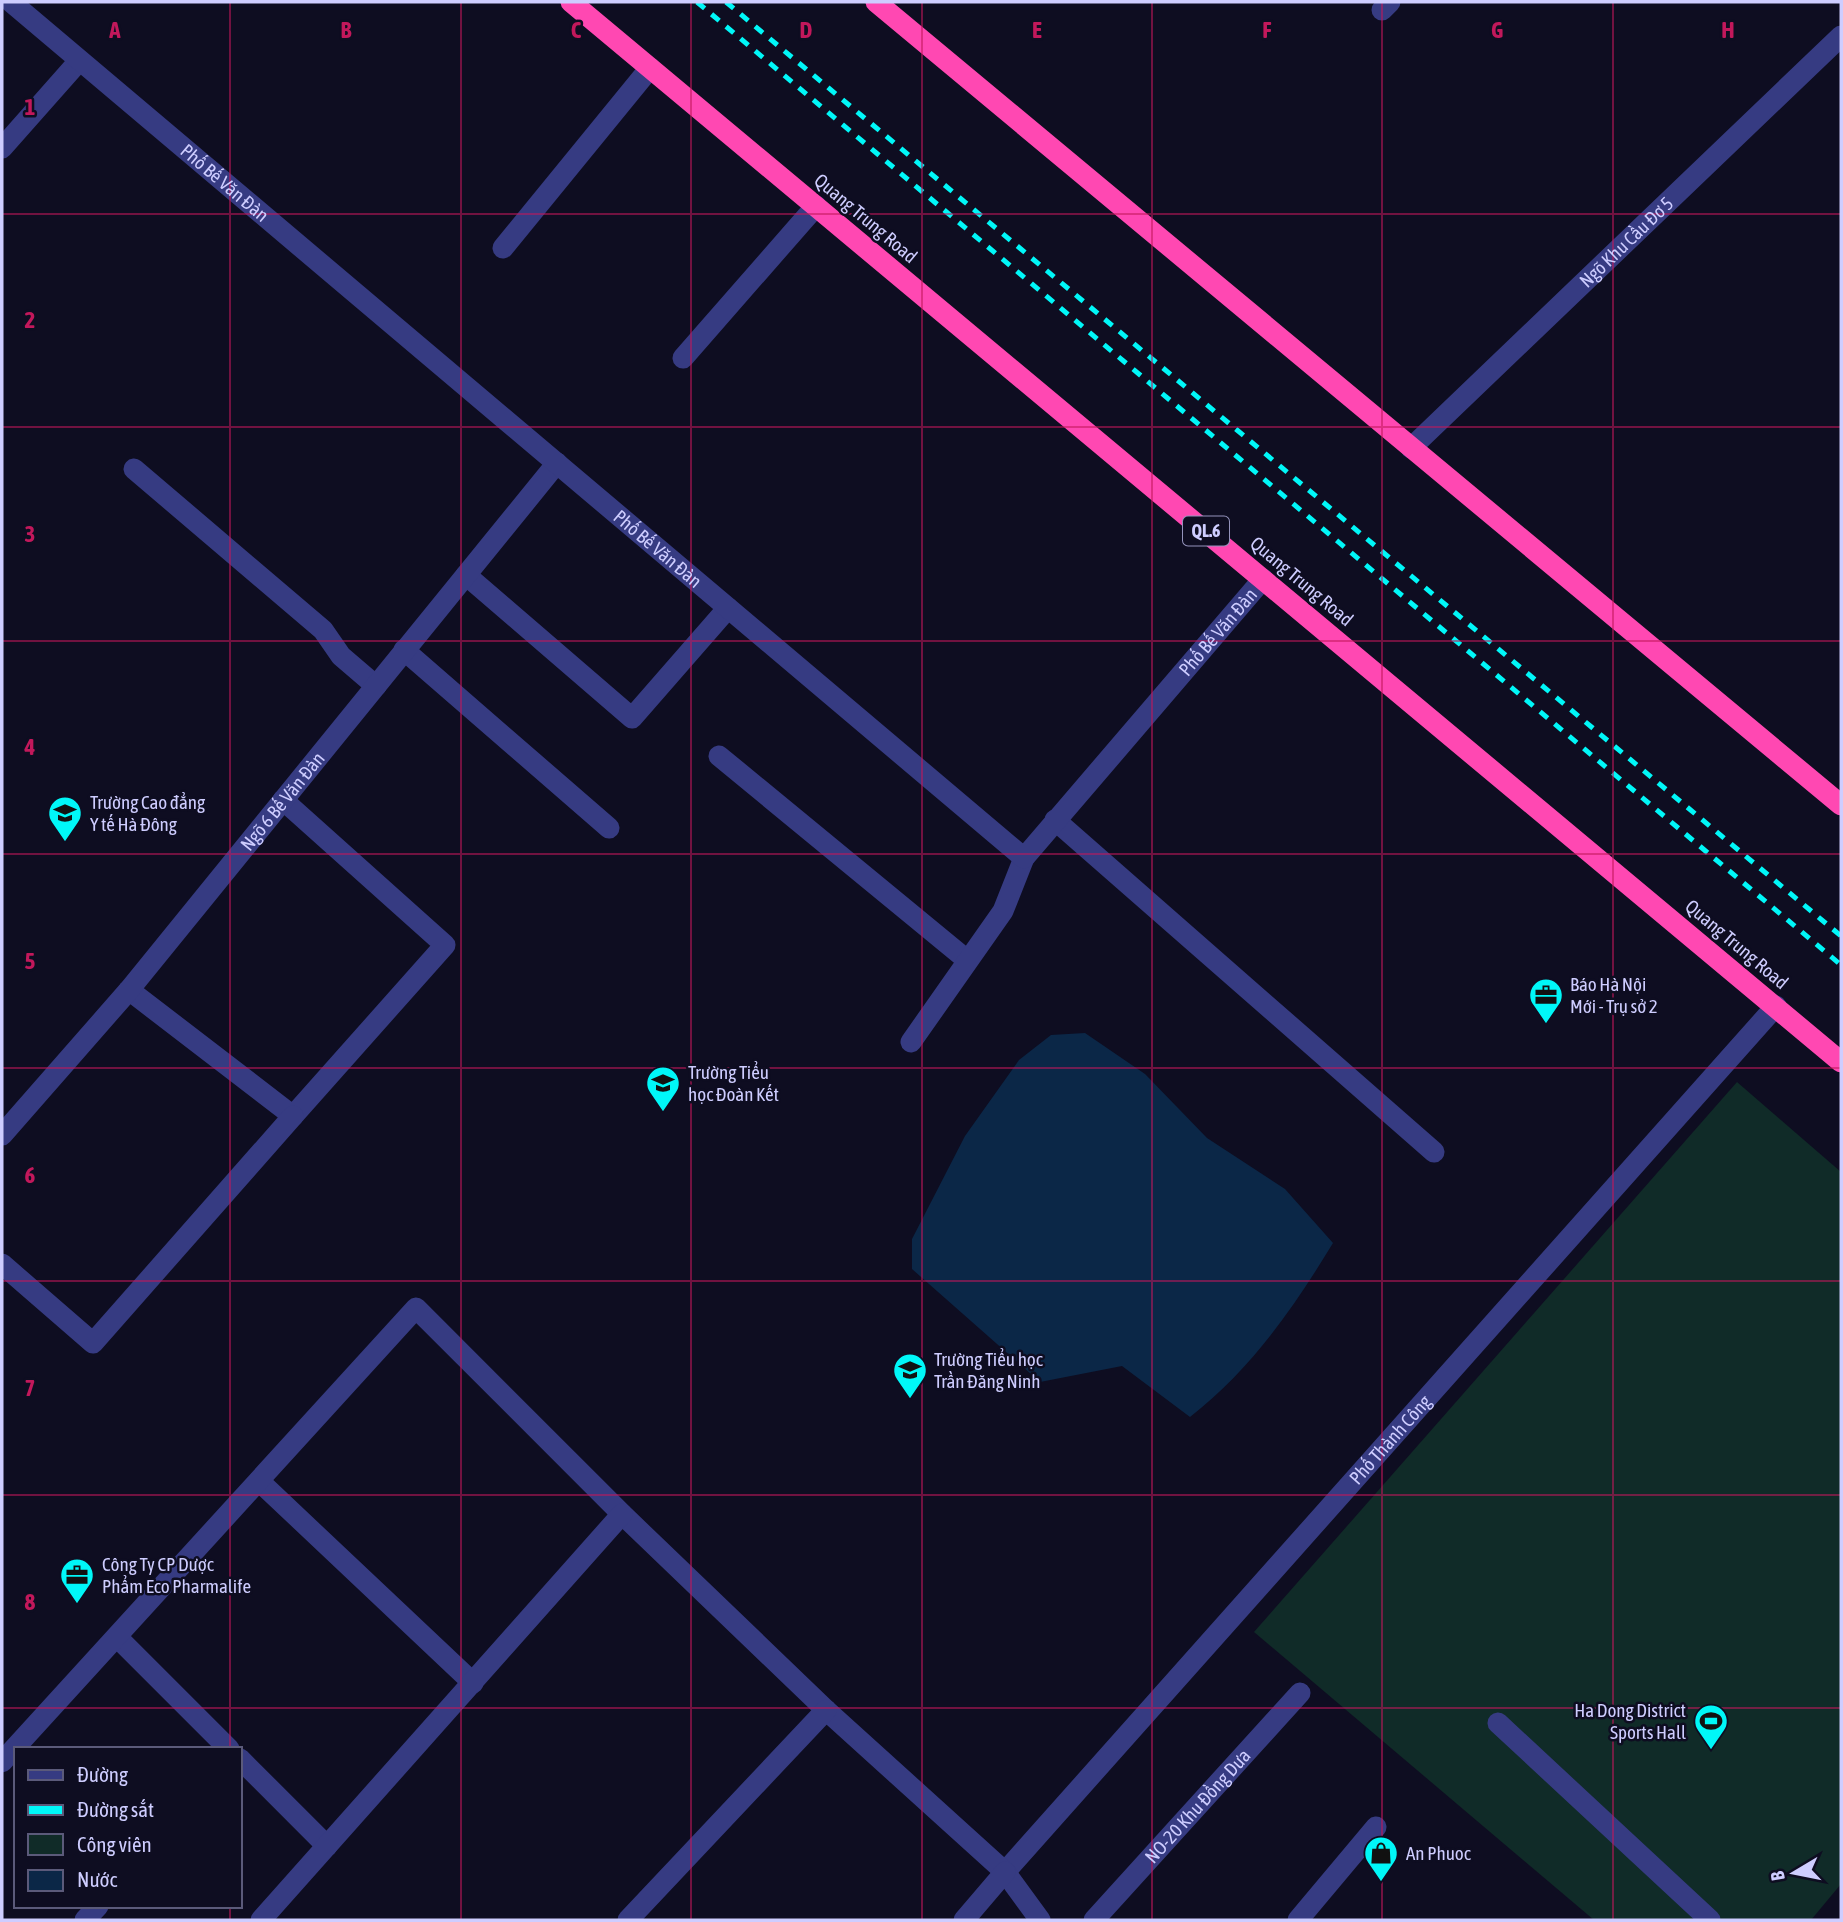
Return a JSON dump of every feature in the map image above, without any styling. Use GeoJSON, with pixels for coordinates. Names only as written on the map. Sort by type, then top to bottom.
{"type":"FeatureCollection","features":[{"type":"Feature","properties":{"kind":"highway","name":"Quang Trung Road"},"geometry":{"type":"LineString","coordinates":[[571,2],[1841,1062]]}},
{"type":"Feature","properties":{"kind":"highway"},"geometry":{"type":"LineString","coordinates":[[876,2],[1841,805]]}},
{"type":"Feature","properties":{"kind":"street","name":"Phố Bế Văn Đàn"},"geometry":{"type":"LineString","coordinates":[[11,2],[1024,858],[1263,579]]}},
{"type":"Feature","properties":{"kind":"street","name":"Ngõ Khu Cầu Đơ 5"},"geometry":{"type":"LineString","coordinates":[[1411,448],[1841,36]]}},
{"type":"Feature","properties":{"kind":"street"},"geometry":{"type":"LineString","coordinates":[[2,148],[79,61]]}},
{"type":"Feature","properties":{"kind":"street"},"geometry":{"type":"LineString","coordinates":[[503,248],[650,68]]}},
{"type":"Feature","properties":{"kind":"street"},"geometry":{"type":"LineString","coordinates":[[683,358],[816,206]]}},
{"type":"Feature","properties":{"kind":"street","name":"Ngõ 6 Bế Văn Đàn"},"geometry":{"type":"LineString","coordinates":[[2,1135],[129,990],[557,463]]}},
{"type":"Feature","properties":{"kind":"street"},"geometry":{"type":"LineString","coordinates":[[134,469],[323,630],[341,656],[376,686]]}},
{"type":"Feature","properties":{"kind":"street"},"geometry":{"type":"LineString","coordinates":[[466,575],[632,718],[728,608]]}},
{"type":"Feature","properties":{"kind":"street"},"geometry":{"type":"LineString","coordinates":[[404,650],[609,828]]}},
{"type":"Feature","properties":{"kind":"street"},"geometry":{"type":"LineString","coordinates":[[719,756],[967,960]]}},
{"type":"Feature","properties":{"kind":"street"},"geometry":{"type":"LineString","coordinates":[[2,1264],[93,1343],[445,945],[283,800]]}},
{"type":"Feature","properties":{"kind":"street"},"geometry":{"type":"LineString","coordinates":[[1055,820],[1434,1153]]}},
{"type":"Feature","properties":{"kind":"street"},"geometry":{"type":"LineString","coordinates":[[911,1042],[1003,911],[1024,858]]}},
{"type":"Feature","properties":{"kind":"street"},"geometry":{"type":"LineString","coordinates":[[129,990],[293,1116]]}},
{"type":"Feature","properties":{"kind":"street","name":"Phố Thành Công"},"geometry":{"type":"LineString","coordinates":[[964,1920],[1776,1006]]}},
{"type":"Feature","properties":{"kind":"street"},"geometry":{"type":"LineString","coordinates":[[16,1747],[416,1308],[622,1514],[826,1710],[1005,1872],[1040,1920]]}},
{"type":"Feature","properties":{"kind":"street"},"geometry":{"type":"LineString","coordinates":[[259,1481],[473,1683]]}},
{"type":"Feature","properties":{"kind":"street"},"geometry":{"type":"LineString","coordinates":[[261,1920],[622,1514]]}},
{"type":"Feature","properties":{"kind":"street"},"geometry":{"type":"LineString","coordinates":[[117,1637],[227,1747]]}},
{"type":"Feature","properties":{"kind":"street","name":"NO-20 Khu Đồng Dưa"},"geometry":{"type":"LineString","coordinates":[[1094,1920],[1300,1693]]}},
{"type":"Feature","properties":{"kind":"street"},"geometry":{"type":"LineString","coordinates":[[628,1920],[826,1710]]}},
{"type":"Feature","properties":{"kind":"street"},"geometry":{"type":"LineString","coordinates":[[1498,1723],[1710,1920]]}},
{"type":"Feature","properties":{"kind":"street"},"geometry":{"type":"LineString","coordinates":[[2,1762],[14,1749]]}},
{"type":"Feature","properties":{"kind":"street"},"geometry":{"type":"LineString","coordinates":[[242,1761],[327,1846]]}},
{"type":"Feature","properties":{"kind":"street"},"geometry":{"type":"LineString","coordinates":[[1298,1920],[1376,1827]]}},
{"type":"Feature","properties":{"kind":"green space"},"geometry":{"type":"Polygon","coordinates":[[[1737,1082],[1841,1172],[1841,1884],[1811,1920],[1594,1920],[1254,1632],[1737,1082]]]}},
{"type":"Feature","properties":{"kind":"water"},"geometry":{"type":"Polygon","coordinates":[[[1085,1033],[1145,1074],[1207,1138],[1285,1189],[1333,1243],[1286,1314],[1252,1358],[1190,1417],[1122,1366],[1040,1382],[912,1269],[912,1239],[965,1136],[1019,1060],[1051,1035],[1085,1033]]]}},
{"type":"Feature","properties":{"kind":"railway"},"geometry":{"type":"LineString","coordinates":[[697,2],[1841,965]]}},
{"type":"Feature","properties":{"kind":"railway"},"geometry":{"type":"LineString","coordinates":[[726,2],[1841,936]]}},
{"type":"Feature","properties":{"kind":"place","name":"Trường Cao đẳng Y tế Hà Đông"},"geometry":{"type":"Point","coordinates":[65,843]}},
{"type":"Feature","properties":{"kind":"place","name":"Báo Hà Nội Mới - Trụ sở 2"},"geometry":{"type":"Point","coordinates":[1546,1025]}},
{"type":"Feature","properties":{"kind":"place","name":"Trường Tiểu học Đoàn Kết"},"geometry":{"type":"Point","coordinates":[663,1113]}},
{"type":"Feature","properties":{"kind":"place","name":"Trường Tiểu học Trần Đăng Ninh"},"geometry":{"type":"Point","coordinates":[910,1400]}},
{"type":"Feature","properties":{"kind":"place","name":"Công Ty CP Dược Phẩm Eco Pharmalife"},"geometry":{"type":"Point","coordinates":[77,1605]}},
{"type":"Feature","properties":{"kind":"place","name":"Ha Dong District Sports Hall"},"geometry":{"type":"Point","coordinates":[1711,1751]}},
{"type":"Feature","properties":{"kind":"place","name":"An Phuoc"},"geometry":{"type":"Point","coordinates":[1381,1883]}}]}
